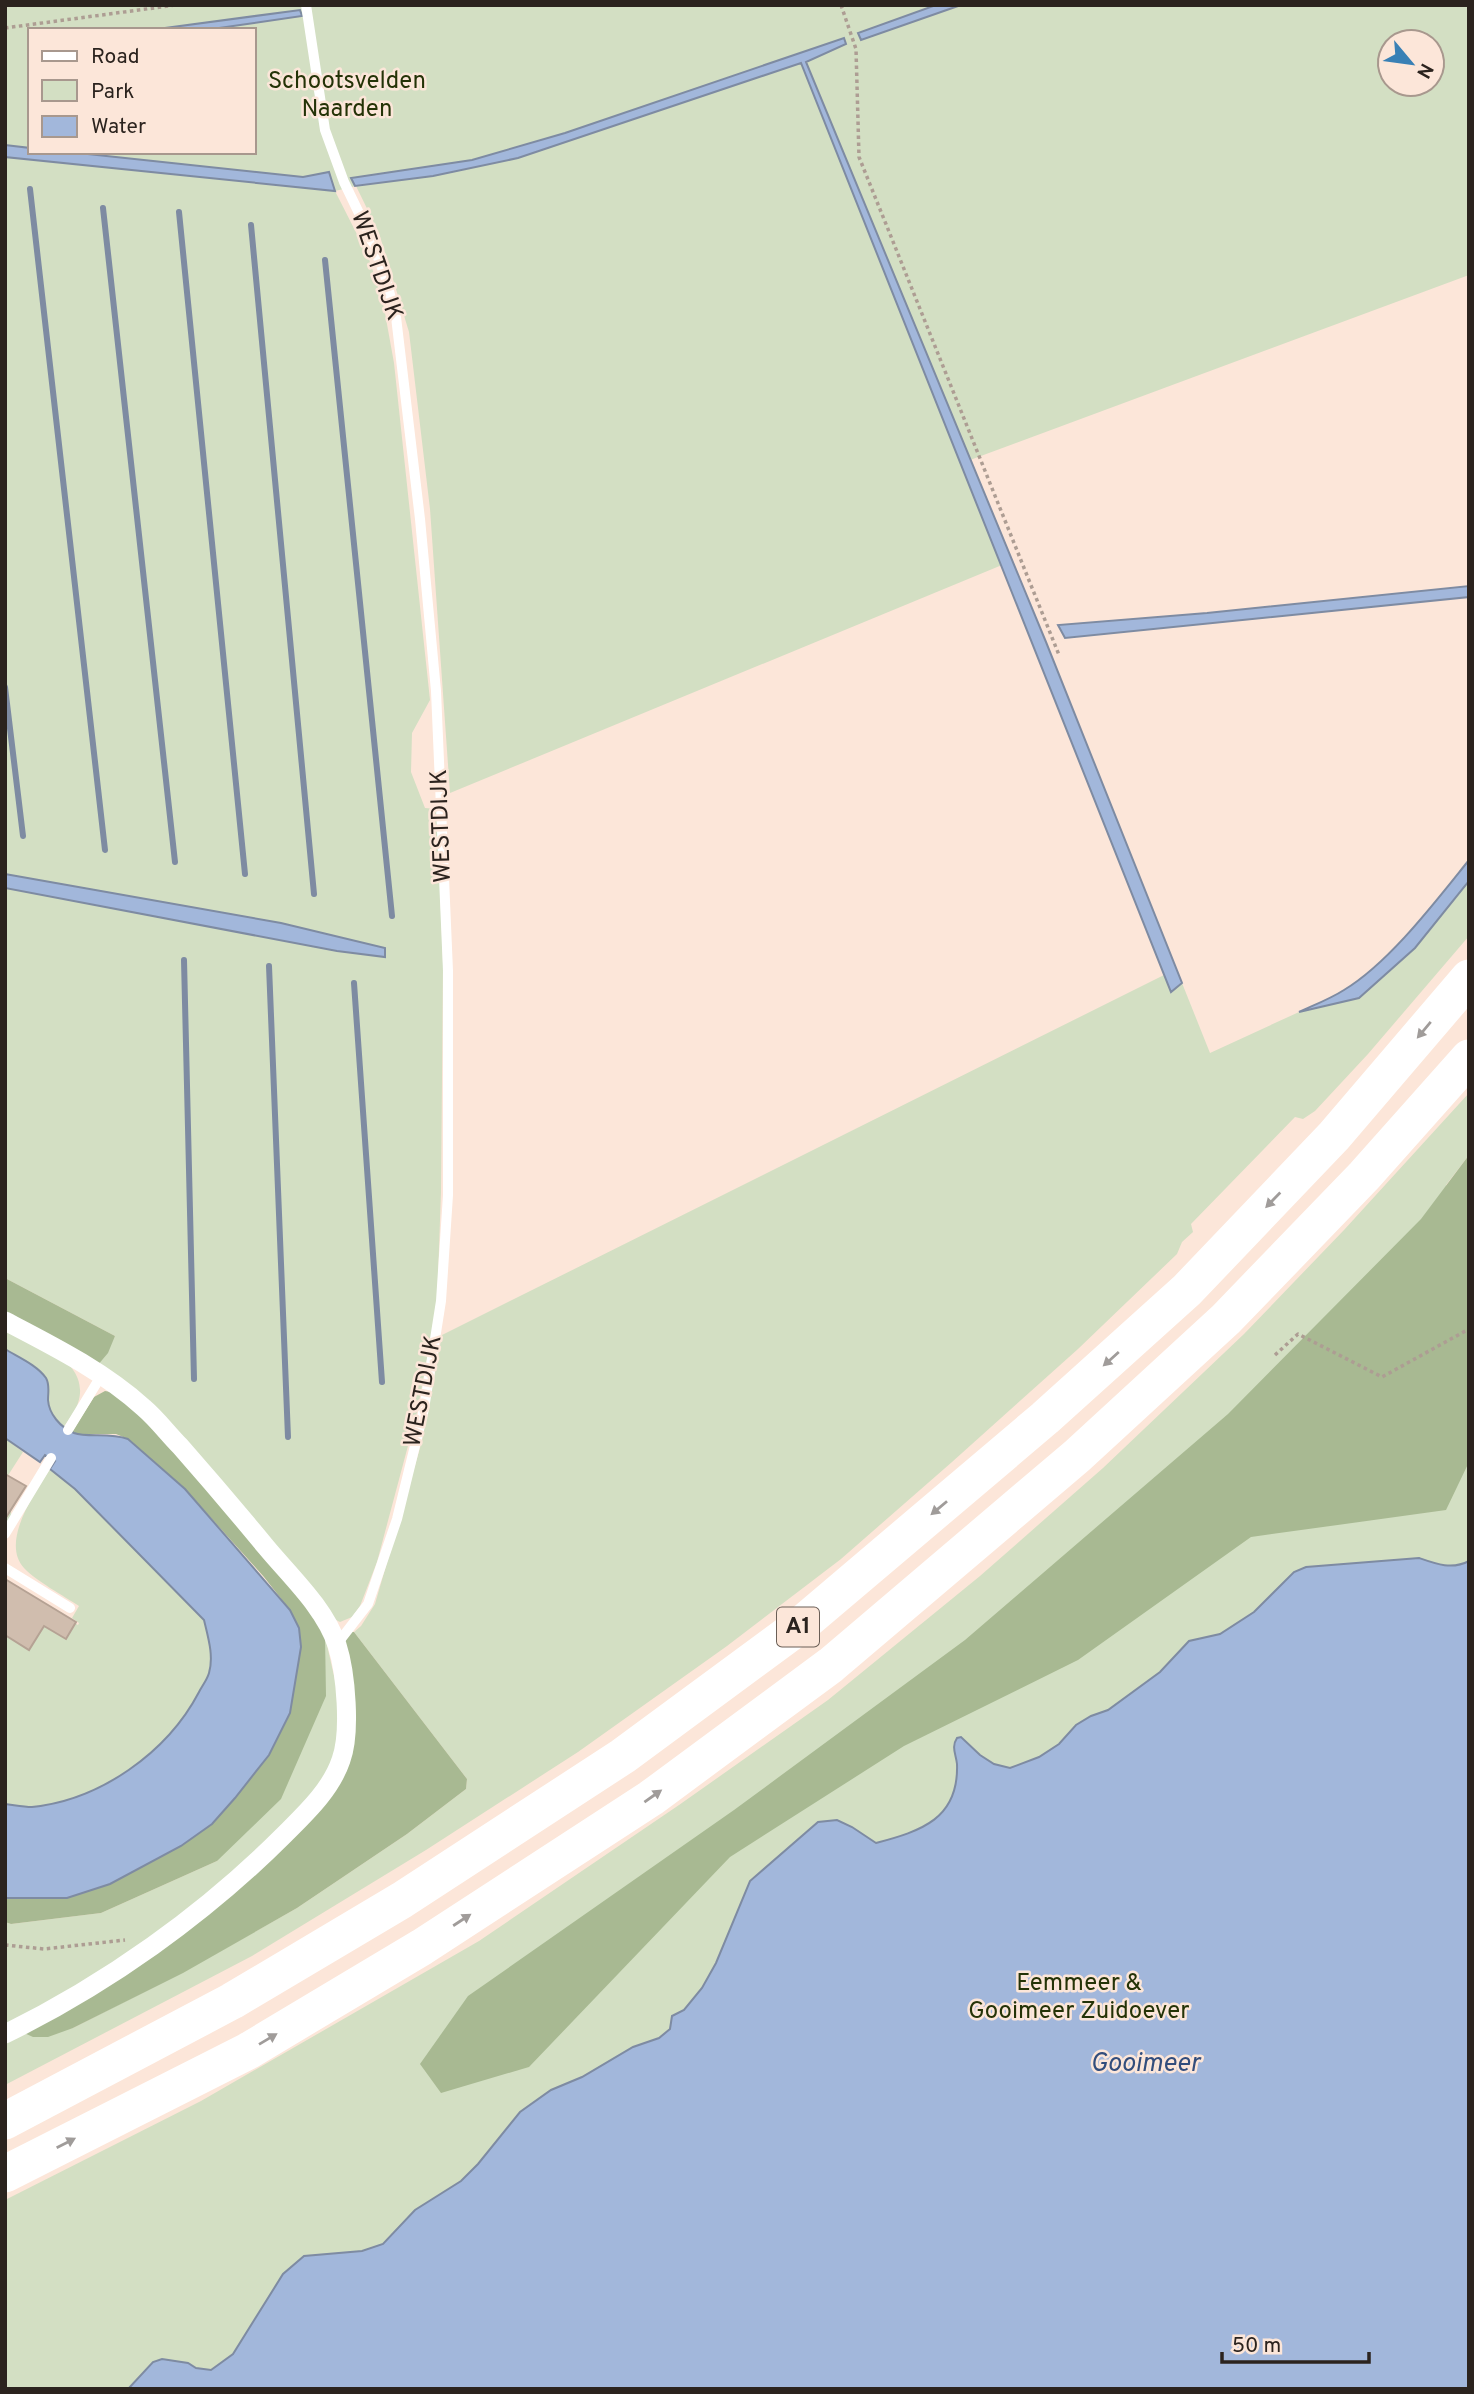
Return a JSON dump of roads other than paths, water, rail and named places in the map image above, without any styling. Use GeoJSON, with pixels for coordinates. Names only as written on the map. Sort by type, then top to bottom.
{"type":"FeatureCollection","features":[{"type":"Feature","properties":{"kind":"highway","name":"A1"},"geometry":{"type":"LineString","coordinates":[[5,2121],[232,2001],[402,1900],[623,1756],[802,1624],[1045,1418],[1187,1290],[1334,1136],[1469,978]]}},
{"type":"Feature","properties":{"kind":"highway","name":"A1"},"geometry":{"type":"LineString","coordinates":[[5,2174],[248,2051],[422,1947],[651,1798],[831,1665],[1077,1456],[1226,1319],[1364,1176],[1469,1058]]}},
{"type":"Feature","properties":{"kind":"street"},"geometry":{"type":"LineString","coordinates":[[5,1321],[101,1376],[145,1409],[215,1485],[321,1613],[337,1645],[346,1699],[346,1734],[341,1761],[317,1802],[257,1863],[165,1936],[58,2007],[5,2034]]}},
{"type":"Feature","properties":{"kind":"lane","name":"WESTDIJK"},"geometry":{"type":"LineString","coordinates":[[306,5],[325,130],[344,182],[370,236],[396,317],[420,519],[436,691],[448,971],[448,1195],[441,1301],[426,1396],[397,1518],[368,1604],[337,1645]]}},
{"type":"Feature","properties":{"kind":"lane"},"geometry":{"type":"LineString","coordinates":[[68,1430],[101,1376]]}},
{"type":"Feature","properties":{"kind":"lane"},"geometry":{"type":"LineString","coordinates":[[5,1534],[51,1458]]}},
{"type":"Feature","properties":{"kind":"lane"},"geometry":{"type":"LineString","coordinates":[[5,1568],[70,1608]]}},
{"type":"Feature","properties":{"kind":"water"},"geometry":{"type":"Polygon","coordinates":[[[936,5],[961,5],[861,40],[858,33],[936,5]]]}},
{"type":"Feature","properties":{"kind":"water"},"geometry":{"type":"Polygon","coordinates":[[[300,10],[302,16],[219,28],[165,28],[300,10]]]}},
{"type":"Feature","properties":{"kind":"water"},"geometry":{"type":"Polygon","coordinates":[[[844,38],[846,44],[806,62],[1046,642],[1182,983],[1171,992],[801,63],[518,158],[433,176],[355,186],[351,178],[472,160],[565,133],[844,38]]]}},
{"type":"Feature","properties":{"kind":"water"},"geometry":{"type":"Polygon","coordinates":[[[5,145],[28,148],[28,154],[88,154],[303,177],[329,172],[335,191],[5,157],[5,145]]]}},
{"type":"Feature","properties":{"kind":"water"},"geometry":{"type":"Polygon","coordinates":[[[1469,586],[1469,597],[1065,638],[1058,625],[1207,613],[1469,586]]]}},
{"type":"Feature","properties":{"kind":"water"},"geometry":{"type":"Polygon","coordinates":[[[1469,860],[1469,881],[1415,948],[1359,998],[1299,1012],[1344,990],[1378,964],[1411,930],[1469,860]]]}},
{"type":"Feature","properties":{"kind":"water"},"geometry":{"type":"Polygon","coordinates":[[[5,874],[281,923],[385,948],[385,957],[337,951],[5,888],[5,874]]]}},
{"type":"Feature","properties":{"kind":"water"},"geometry":{"type":"Polygon","coordinates":[[[5,1349],[32,1365],[46,1378],[51,1410],[56,1420],[64,1427],[74,1433],[128,1439],[185,1489],[290,1610],[299,1628],[301,1647],[290,1713],[269,1755],[235,1798],[212,1824],[181,1846],[110,1884],[67,1898],[5,1898],[5,1804],[32,1807],[57,1803],[106,1784],[129,1770],[169,1735],[185,1714],[208,1676],[211,1653],[204,1620],[75,1489],[50,1469],[55,1461],[45,1455],[40,1462],[5,1438],[5,1349]]]}},
{"type":"Feature","properties":{"kind":"water","name":"Gooimeer"},"geometry":{"type":"Polygon","coordinates":[[[1419,1558],[1450,1566],[1469,1561],[1469,2389],[128,2389],[153,2362],[162,2359],[211,2370],[233,2354],[283,2274],[304,2256],[362,2251],[383,2244],[415,2210],[461,2181],[520,2112],[551,2090],[582,2077],[633,2047],[659,2038],[670,2029],[672,2016],[684,2010],[702,1988],[716,1963],[750,1881],[818,1822],[837,1820],[876,1843],[922,1827],[934,1820],[952,1798],[956,1783],[954,1748],[957,1738],[961,1737],[994,1764],[1010,1768],[1039,1757],[1059,1744],[1076,1725],[1108,1710],[1160,1672],[1189,1641],[1220,1634],[1254,1612],[1294,1572],[1306,1567],[1419,1558]]]}},
{"type":"Feature","properties":{"kind":"waterway"},"geometry":{"type":"LineString","coordinates":[[30,189],[105,850]]}},
{"type":"Feature","properties":{"kind":"waterway"},"geometry":{"type":"LineString","coordinates":[[103,208],[175,862]]}},
{"type":"Feature","properties":{"kind":"waterway"},"geometry":{"type":"LineString","coordinates":[[179,212],[245,874]]}},
{"type":"Feature","properties":{"kind":"waterway"},"geometry":{"type":"LineString","coordinates":[[251,225],[314,894]]}},
{"type":"Feature","properties":{"kind":"waterway"},"geometry":{"type":"LineString","coordinates":[[325,260],[392,916]]}},
{"type":"Feature","properties":{"kind":"waterway"},"geometry":{"type":"LineString","coordinates":[[5,687],[23,836]]}},
{"type":"Feature","properties":{"kind":"waterway"},"geometry":{"type":"LineString","coordinates":[[184,960],[194,1379]]}},
{"type":"Feature","properties":{"kind":"waterway"},"geometry":{"type":"LineString","coordinates":[[269,966],[288,1437]]}},
{"type":"Feature","properties":{"kind":"waterway"},"geometry":{"type":"LineString","coordinates":[[354,983],[382,1382]]}},
{"type":"Feature","properties":{"kind":"park label","name":"Schootsvelden Naarden"},"geometry":{"type":"Point","coordinates":[347,96]}},
{"type":"Feature","properties":{"kind":"park label","name":"Eemmeer & Gooimeer Zuidoever"},"geometry":{"type":"Point","coordinates":[1079,1998]}}]}
